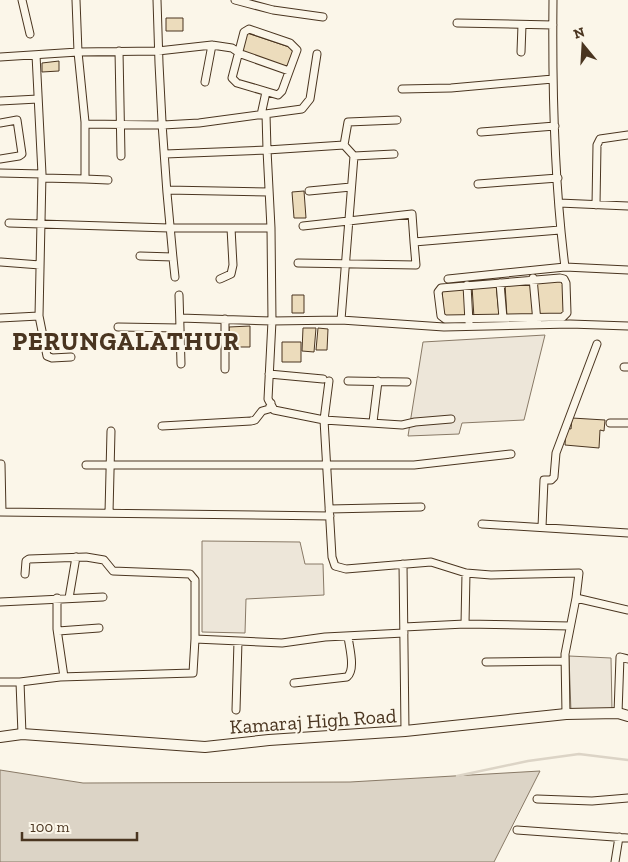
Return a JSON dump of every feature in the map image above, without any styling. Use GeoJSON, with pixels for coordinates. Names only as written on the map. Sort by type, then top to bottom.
{"type":"FeatureCollection","features":[{"type":"Feature","properties":{"kind":"street"},"geometry":{"type":"LineString","coordinates":[[22,0],[30,34]]}},
{"type":"Feature","properties":{"kind":"street"},"geometry":{"type":"LineString","coordinates":[[76,0],[78,52],[85,124],[85,179]]}},
{"type":"Feature","properties":{"kind":"street"},"geometry":{"type":"LineString","coordinates":[[157,0],[158,51],[169,228],[174,276]]}},
{"type":"Feature","properties":{"kind":"street"},"geometry":{"type":"LineString","coordinates":[[235,0],[273,10],[323,17]]}},
{"type":"Feature","properties":{"kind":"street"},"geometry":{"type":"LineString","coordinates":[[553,0],[555,126],[560,230],[565,267]]}},
{"type":"Feature","properties":{"kind":"street"},"geometry":{"type":"LineString","coordinates":[[457,23],[553,25]]}},
{"type":"Feature","properties":{"kind":"street"},"geometry":{"type":"LineString","coordinates":[[521,52],[522,25]]}},
{"type":"Feature","properties":{"kind":"street"},"geometry":{"type":"LineString","coordinates":[[249,29],[290,43],[297,50],[278,95],[233,81],[232,73],[238,51],[244,32],[249,29]]}},
{"type":"Feature","properties":{"kind":"street"},"geometry":{"type":"LineString","coordinates":[[205,82],[212,45]]}},
{"type":"Feature","properties":{"kind":"street"},"geometry":{"type":"LineString","coordinates":[[0,57],[78,52],[158,51],[212,45],[232,48],[240,54],[289,71]]}},
{"type":"Feature","properties":{"kind":"street"},"geometry":{"type":"LineString","coordinates":[[119,51],[121,156]]}},
{"type":"Feature","properties":{"kind":"street"},"geometry":{"type":"LineString","coordinates":[[85,124],[163,125],[200,123],[302,109],[310,99],[317,54]]}},
{"type":"Feature","properties":{"kind":"street"},"geometry":{"type":"LineString","coordinates":[[36,55],[42,176],[39,316],[46,356],[52,358],[71,357]]}},
{"type":"Feature","properties":{"kind":"street"},"geometry":{"type":"LineString","coordinates":[[402,89],[451,88],[553,79]]}},
{"type":"Feature","properties":{"kind":"street"},"geometry":{"type":"LineString","coordinates":[[266,92],[264,114],[269,192],[272,321],[268,399],[274,410],[324,420],[402,425],[451,419]]}},
{"type":"Feature","properties":{"kind":"street"},"geometry":{"type":"LineString","coordinates":[[0,101],[38,99]]}},
{"type":"Feature","properties":{"kind":"street"},"geometry":{"type":"LineString","coordinates":[[0,123],[17,120],[22,154],[0,159]]}},
{"type":"Feature","properties":{"kind":"street"},"geometry":{"type":"LineString","coordinates":[[344,145],[348,122],[397,120]]}},
{"type":"Feature","properties":{"kind":"street"},"geometry":{"type":"LineString","coordinates":[[481,132],[555,126]]}},
{"type":"Feature","properties":{"kind":"street"},"geometry":{"type":"LineString","coordinates":[[596,206],[597,145],[600,139],[628,135]]}},
{"type":"Feature","properties":{"kind":"street"},"geometry":{"type":"LineString","coordinates":[[165,154],[344,145]]}},
{"type":"Feature","properties":{"kind":"street"},"geometry":{"type":"LineString","coordinates":[[341,320],[354,156],[344,145]]}},
{"type":"Feature","properties":{"kind":"street"},"geometry":{"type":"LineString","coordinates":[[354,156],[394,154]]}},
{"type":"Feature","properties":{"kind":"street"},"geometry":{"type":"LineString","coordinates":[[0,173],[108,180]]}},
{"type":"Feature","properties":{"kind":"street"},"geometry":{"type":"LineString","coordinates":[[478,184],[558,178]]}},
{"type":"Feature","properties":{"kind":"street"},"geometry":{"type":"LineString","coordinates":[[309,191],[351,187]]}},
{"type":"Feature","properties":{"kind":"street"},"geometry":{"type":"LineString","coordinates":[[167,190],[269,192]]}},
{"type":"Feature","properties":{"kind":"street"},"geometry":{"type":"LineString","coordinates":[[559,203],[628,206]]}},
{"type":"Feature","properties":{"kind":"street"},"geometry":{"type":"LineString","coordinates":[[298,263],[416,266],[412,214],[302,226]]}},
{"type":"Feature","properties":{"kind":"street"},"geometry":{"type":"LineString","coordinates":[[9,223],[169,228],[270,228]]}},
{"type":"Feature","properties":{"kind":"street"},"geometry":{"type":"LineString","coordinates":[[220,279],[231,274],[233,265],[231,228]]}},
{"type":"Feature","properties":{"kind":"street"},"geometry":{"type":"LineString","coordinates":[[414,242],[560,230]]}},
{"type":"Feature","properties":{"kind":"street"},"geometry":{"type":"LineString","coordinates":[[140,256],[173,257]]}},
{"type":"Feature","properties":{"kind":"street"},"geometry":{"type":"LineString","coordinates":[[1,262],[40,265]]}},
{"type":"Feature","properties":{"kind":"street"},"geometry":{"type":"LineString","coordinates":[[448,279],[565,267],[628,270]]}},
{"type":"Feature","properties":{"kind":"street"},"geometry":{"type":"LineString","coordinates":[[532,271],[537,321]]}},
{"type":"Feature","properties":{"kind":"street"},"geometry":{"type":"LineString","coordinates":[[180,318],[272,321],[341,320],[444,327],[469,327],[537,321],[566,315],[566,282],[560,278],[441,288],[438,292],[442,318],[503,318],[537,321],[570,324],[628,326]]}},
{"type":"Feature","properties":{"kind":"street"},"geometry":{"type":"LineString","coordinates":[[500,283],[503,318]]}},
{"type":"Feature","properties":{"kind":"street"},"geometry":{"type":"LineString","coordinates":[[467,286],[469,327]]}},
{"type":"Feature","properties":{"kind":"street"},"geometry":{"type":"LineString","coordinates":[[179,295],[181,364]]}},
{"type":"Feature","properties":{"kind":"street"},"geometry":{"type":"LineString","coordinates":[[0,318],[39,316]]}},
{"type":"Feature","properties":{"kind":"street"},"geometry":{"type":"LineString","coordinates":[[225,319],[225,369]]}},
{"type":"Feature","properties":{"kind":"street"},"geometry":{"type":"LineString","coordinates":[[118,327],[180,328]]}},
{"type":"Feature","properties":{"kind":"street"},"geometry":{"type":"LineString","coordinates":[[542,526],[544,480],[554,478],[556,452],[597,344]]}},
{"type":"Feature","properties":{"kind":"street"},"geometry":{"type":"LineString","coordinates":[[269,374],[326,380],[324,420],[332,557],[335,566],[346,570],[431,562],[466,573],[491,575],[579,573],[564,661],[566,714]]}},
{"type":"Feature","properties":{"kind":"street"},"geometry":{"type":"LineString","coordinates":[[348,381],[407,382]]}},
{"type":"Feature","properties":{"kind":"street"},"geometry":{"type":"LineString","coordinates":[[373,422],[378,381]]}},
{"type":"Feature","properties":{"kind":"street"},"geometry":{"type":"LineString","coordinates":[[162,426],[251,421],[255,420],[262,411],[267,411],[271,403]]}},
{"type":"Feature","properties":{"kind":"street"},"geometry":{"type":"LineString","coordinates":[[610,423],[628,423]]}},
{"type":"Feature","properties":{"kind":"street"},"geometry":{"type":"LineString","coordinates":[[109,513],[111,431]]}},
{"type":"Feature","properties":{"kind":"street"},"geometry":{"type":"LineString","coordinates":[[86,465],[414,465],[511,454]]}},
{"type":"Feature","properties":{"kind":"street"},"geometry":{"type":"LineString","coordinates":[[1,464],[1,512],[330,512],[421,508]]}},
{"type":"Feature","properties":{"kind":"street"},"geometry":{"type":"LineString","coordinates":[[482,524],[542,526],[628,533]]}},
{"type":"Feature","properties":{"kind":"street"},"geometry":{"type":"LineString","coordinates":[[0,682],[20,682],[64,677],[193,673],[196,583],[194,576],[190,574],[112,571],[104,560],[76,557],[29,559],[26,561],[25,574]]}},
{"type":"Feature","properties":{"kind":"street"},"geometry":{"type":"LineString","coordinates":[[69,598],[76,557]]}},
{"type":"Feature","properties":{"kind":"street"},"geometry":{"type":"LineString","coordinates":[[403,564],[405,732]]}},
{"type":"Feature","properties":{"kind":"street"},"geometry":{"type":"LineString","coordinates":[[465,624],[466,573]]}},
{"type":"Feature","properties":{"kind":"street"},"geometry":{"type":"LineString","coordinates":[[0,602],[103,597]]}},
{"type":"Feature","properties":{"kind":"street"},"geometry":{"type":"LineString","coordinates":[[57,598],[58,631],[64,677]]}},
{"type":"Feature","properties":{"kind":"street"},"geometry":{"type":"LineString","coordinates":[[576,598],[628,610]]}},
{"type":"Feature","properties":{"kind":"street"},"geometry":{"type":"LineString","coordinates":[[195,639],[282,643],[465,624],[570,626]]}},
{"type":"Feature","properties":{"kind":"street"},"geometry":{"type":"LineString","coordinates":[[58,631],[100,628]]}},
{"type":"Feature","properties":{"kind":"street"},"geometry":{"type":"LineString","coordinates":[[294,683],[347,677],[350,674],[351,668],[348,636]]}},
{"type":"Feature","properties":{"kind":"street"},"geometry":{"type":"LineString","coordinates":[[236,710],[238,641]]}},
{"type":"Feature","properties":{"kind":"street"},"geometry":{"type":"LineString","coordinates":[[623,715],[620,669],[624,658]]}},
{"type":"Feature","properties":{"kind":"street"},"geometry":{"type":"LineString","coordinates":[[486,662],[564,661]]}},
{"type":"Feature","properties":{"kind":"street"},"geometry":{"type":"LineString","coordinates":[[620,669],[628,673]]}},
{"type":"Feature","properties":{"kind":"street"},"geometry":{"type":"LineString","coordinates":[[20,682],[22,734]]}},
{"type":"Feature","properties":{"kind":"street","name":"Kamaraj High Road"},"geometry":{"type":"LineString","coordinates":[[0,736],[22,734],[204,747],[269,740],[405,732],[566,714],[623,715]]}},
{"type":"Feature","properties":{"kind":"street"},"geometry":{"type":"LineString","coordinates":[[537,799],[592,801],[628,798]]}},
{"type":"Feature","properties":{"kind":"street"},"geometry":{"type":"LineString","coordinates":[[517,830],[628,838]]}},
{"type":"Feature","properties":{"kind":"street"},"geometry":{"type":"LineString","coordinates":[[616,862],[619,837]]}},
{"type":"Feature","properties":{"kind":"shaded area"},"geometry":{"type":"Polygon","coordinates":[[[545,335],[524,420],[462,423],[459,434],[408,436],[423,342],[545,335]]]}},
{"type":"Feature","properties":{"kind":"shaded area"},"geometry":{"type":"Polygon","coordinates":[[[202,541],[300,542],[305,564],[323,564],[324,595],[246,599],[245,633],[202,632],[202,541]]]}},
{"type":"Feature","properties":{"kind":"shaded area"},"geometry":{"type":"Polygon","coordinates":[[[569,656],[611,658],[612,711],[571,712],[569,656]]]}},
{"type":"Feature","properties":{"kind":"shaded area"},"geometry":{"type":"Polygon","coordinates":[[[0,770],[83,783],[350,782],[540,771],[494,862],[0,862],[0,770]]]}},
{"type":"Feature","properties":{"kind":"building"},"geometry":{"type":"Polygon","coordinates":[[[166,18],[183,18],[183,31],[166,31],[166,18]]]}},
{"type":"Feature","properties":{"kind":"building"},"geometry":{"type":"Polygon","coordinates":[[[247,33],[295,49],[288,68],[240,52],[247,33]]]}},
{"type":"Feature","properties":{"kind":"building"},"geometry":{"type":"Polygon","coordinates":[[[59,61],[59,71],[42,72],[42,63],[59,61]]]}},
{"type":"Feature","properties":{"kind":"building"},"geometry":{"type":"Polygon","coordinates":[[[304,191],[306,218],[294,218],[292,192],[304,191]]]}},
{"type":"Feature","properties":{"kind":"building"},"geometry":{"type":"Polygon","coordinates":[[[562,280],[565,314],[539,317],[536,282],[562,280]]]}},
{"type":"Feature","properties":{"kind":"building"},"geometry":{"type":"Polygon","coordinates":[[[530,282],[533,315],[507,317],[505,284],[530,282]]]}},
{"type":"Feature","properties":{"kind":"building"},"geometry":{"type":"Polygon","coordinates":[[[496,284],[499,315],[474,318],[472,286],[496,284]]]}},
{"type":"Feature","properties":{"kind":"building"},"geometry":{"type":"Polygon","coordinates":[[[465,288],[467,317],[444,318],[442,289],[465,288]]]}},
{"type":"Feature","properties":{"kind":"building"},"geometry":{"type":"Polygon","coordinates":[[[292,295],[304,295],[304,313],[292,313],[292,295]]]}},
{"type":"Feature","properties":{"kind":"building"},"geometry":{"type":"Polygon","coordinates":[[[250,326],[250,347],[230,347],[229,327],[250,326]]]}},
{"type":"Feature","properties":{"kind":"building"},"geometry":{"type":"Polygon","coordinates":[[[303,328],[316,328],[314,352],[302,351],[303,328]]]}},
{"type":"Feature","properties":{"kind":"building"},"geometry":{"type":"Polygon","coordinates":[[[318,328],[328,329],[327,350],[316,350],[318,328]]]}},
{"type":"Feature","properties":{"kind":"building"},"geometry":{"type":"Polygon","coordinates":[[[282,342],[301,342],[301,362],[282,362],[282,342]]]}},
{"type":"Feature","properties":{"kind":"building"},"geometry":{"type":"Polygon","coordinates":[[[572,418],[605,420],[604,431],[600,430],[599,448],[565,445],[566,428],[571,429],[572,418]]]}},
{"type":"Feature","properties":{"kind":"waterway"},"geometry":{"type":"LineString","coordinates":[[457,776],[528,761],[579,754],[628,760]]}},
{"type":"Feature","properties":{"kind":"district","name":"PERUNGALATHUR"},"geometry":{"type":"Point","coordinates":[126,341]}}]}
